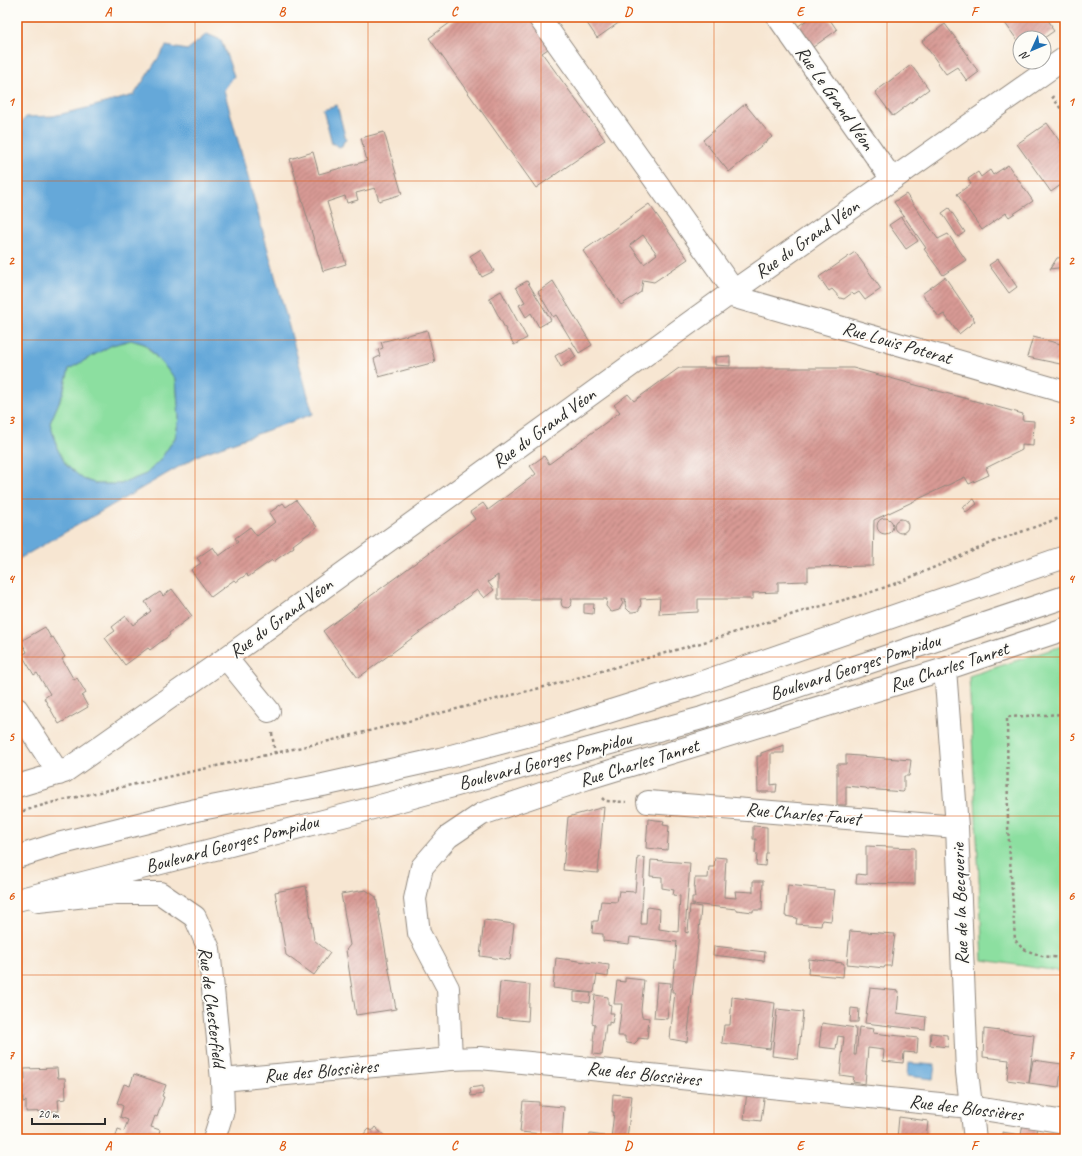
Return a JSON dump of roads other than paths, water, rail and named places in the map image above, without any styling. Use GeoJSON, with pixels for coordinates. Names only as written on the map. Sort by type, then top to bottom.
{"type":"FeatureCollection","features":[{"type":"Feature","properties":{"kind":"street"},"geometry":{"type":"LineString","coordinates":[[539,17],[731,293]]}},
{"type":"Feature","properties":{"kind":"street","name":"Rue Le Grand Véon"},"geometry":{"type":"LineString","coordinates":[[778,17],[892,179]]}},
{"type":"Feature","properties":{"kind":"street","name":"Rue du Grand Véon"},"geometry":{"type":"LineString","coordinates":[[17,786],[64,772],[226,658],[731,293],[1065,58]]}},
{"type":"Feature","properties":{"kind":"street","name":"Rue Louis Poterat"},"geometry":{"type":"LineString","coordinates":[[731,293],[1065,392]]}},
{"type":"Feature","properties":{"kind":"street","name":"Boulevard Georges Pompidou"},"geometry":{"type":"LineString","coordinates":[[17,857],[58,844],[196,810],[323,785],[440,759],[560,727],[700,684],[1065,557]]}},
{"type":"Feature","properties":{"kind":"street","name":"Boulevard Georges Pompidou"},"geometry":{"type":"LineString","coordinates":[[17,900],[350,814],[702,718],[1065,597]]}},
{"type":"Feature","properties":{"kind":"street","name":"Rue Charles Tanret"},"geometry":{"type":"LineString","coordinates":[[451,1059],[448,988],[419,933],[415,899],[422,867],[448,837],[482,814],[588,778],[945,669],[1065,629]]}},
{"type":"Feature","properties":{"kind":"street"},"geometry":{"type":"LineString","coordinates":[[226,658],[269,711]]}},
{"type":"Feature","properties":{"kind":"street","name":"Rue de la Becquerie"},"geometry":{"type":"LineString","coordinates":[[945,669],[958,827],[966,1072],[975,1139]]}},
{"type":"Feature","properties":{"kind":"street"},"geometry":{"type":"LineString","coordinates":[[17,709],[59,774]]}},
{"type":"Feature","properties":{"kind":"street","name":"Rue Charles Favet"},"geometry":{"type":"LineString","coordinates":[[648,802],[958,827]]}},
{"type":"Feature","properties":{"kind":"street","name":"Boulevard Georges Pompidou"},"geometry":{"type":"LineString","coordinates":[[17,851],[58,844]]}},
{"type":"Feature","properties":{"kind":"street","name":"Rue de Chesterfield"},"geometry":{"type":"LineString","coordinates":[[17,904],[116,893],[160,893],[195,918],[208,949],[222,1080],[223,1110],[214,1139]]}},
{"type":"Feature","properties":{"kind":"street","name":"Rue des Blossières"},"geometry":{"type":"LineString","coordinates":[[222,1080],[451,1059],[480,1058],[970,1106],[1065,1122]]}},
{"type":"Feature","properties":{"kind":"water"},"geometry":{"type":"Polygon","coordinates":[[[207,34],[221,40],[234,76],[224,90],[313,414],[201,454],[17,560],[17,128],[26,117],[53,116],[134,95],[166,46],[187,50],[207,34]],[[131,340],[112,345],[69,369],[63,393],[50,423],[57,448],[66,465],[83,479],[97,484],[121,484],[146,474],[160,460],[175,438],[179,419],[176,379],[145,344],[131,340]]]}},
{"type":"Feature","properties":{"kind":"water"},"geometry":{"type":"Polygon","coordinates":[[[337,105],[346,140],[342,146],[339,147],[332,144],[323,109],[337,105]]]}},
{"type":"Feature","properties":{"kind":"water"},"geometry":{"type":"Polygon","coordinates":[[[908,1063],[935,1065],[933,1079],[907,1076],[908,1063]]]}}]}
